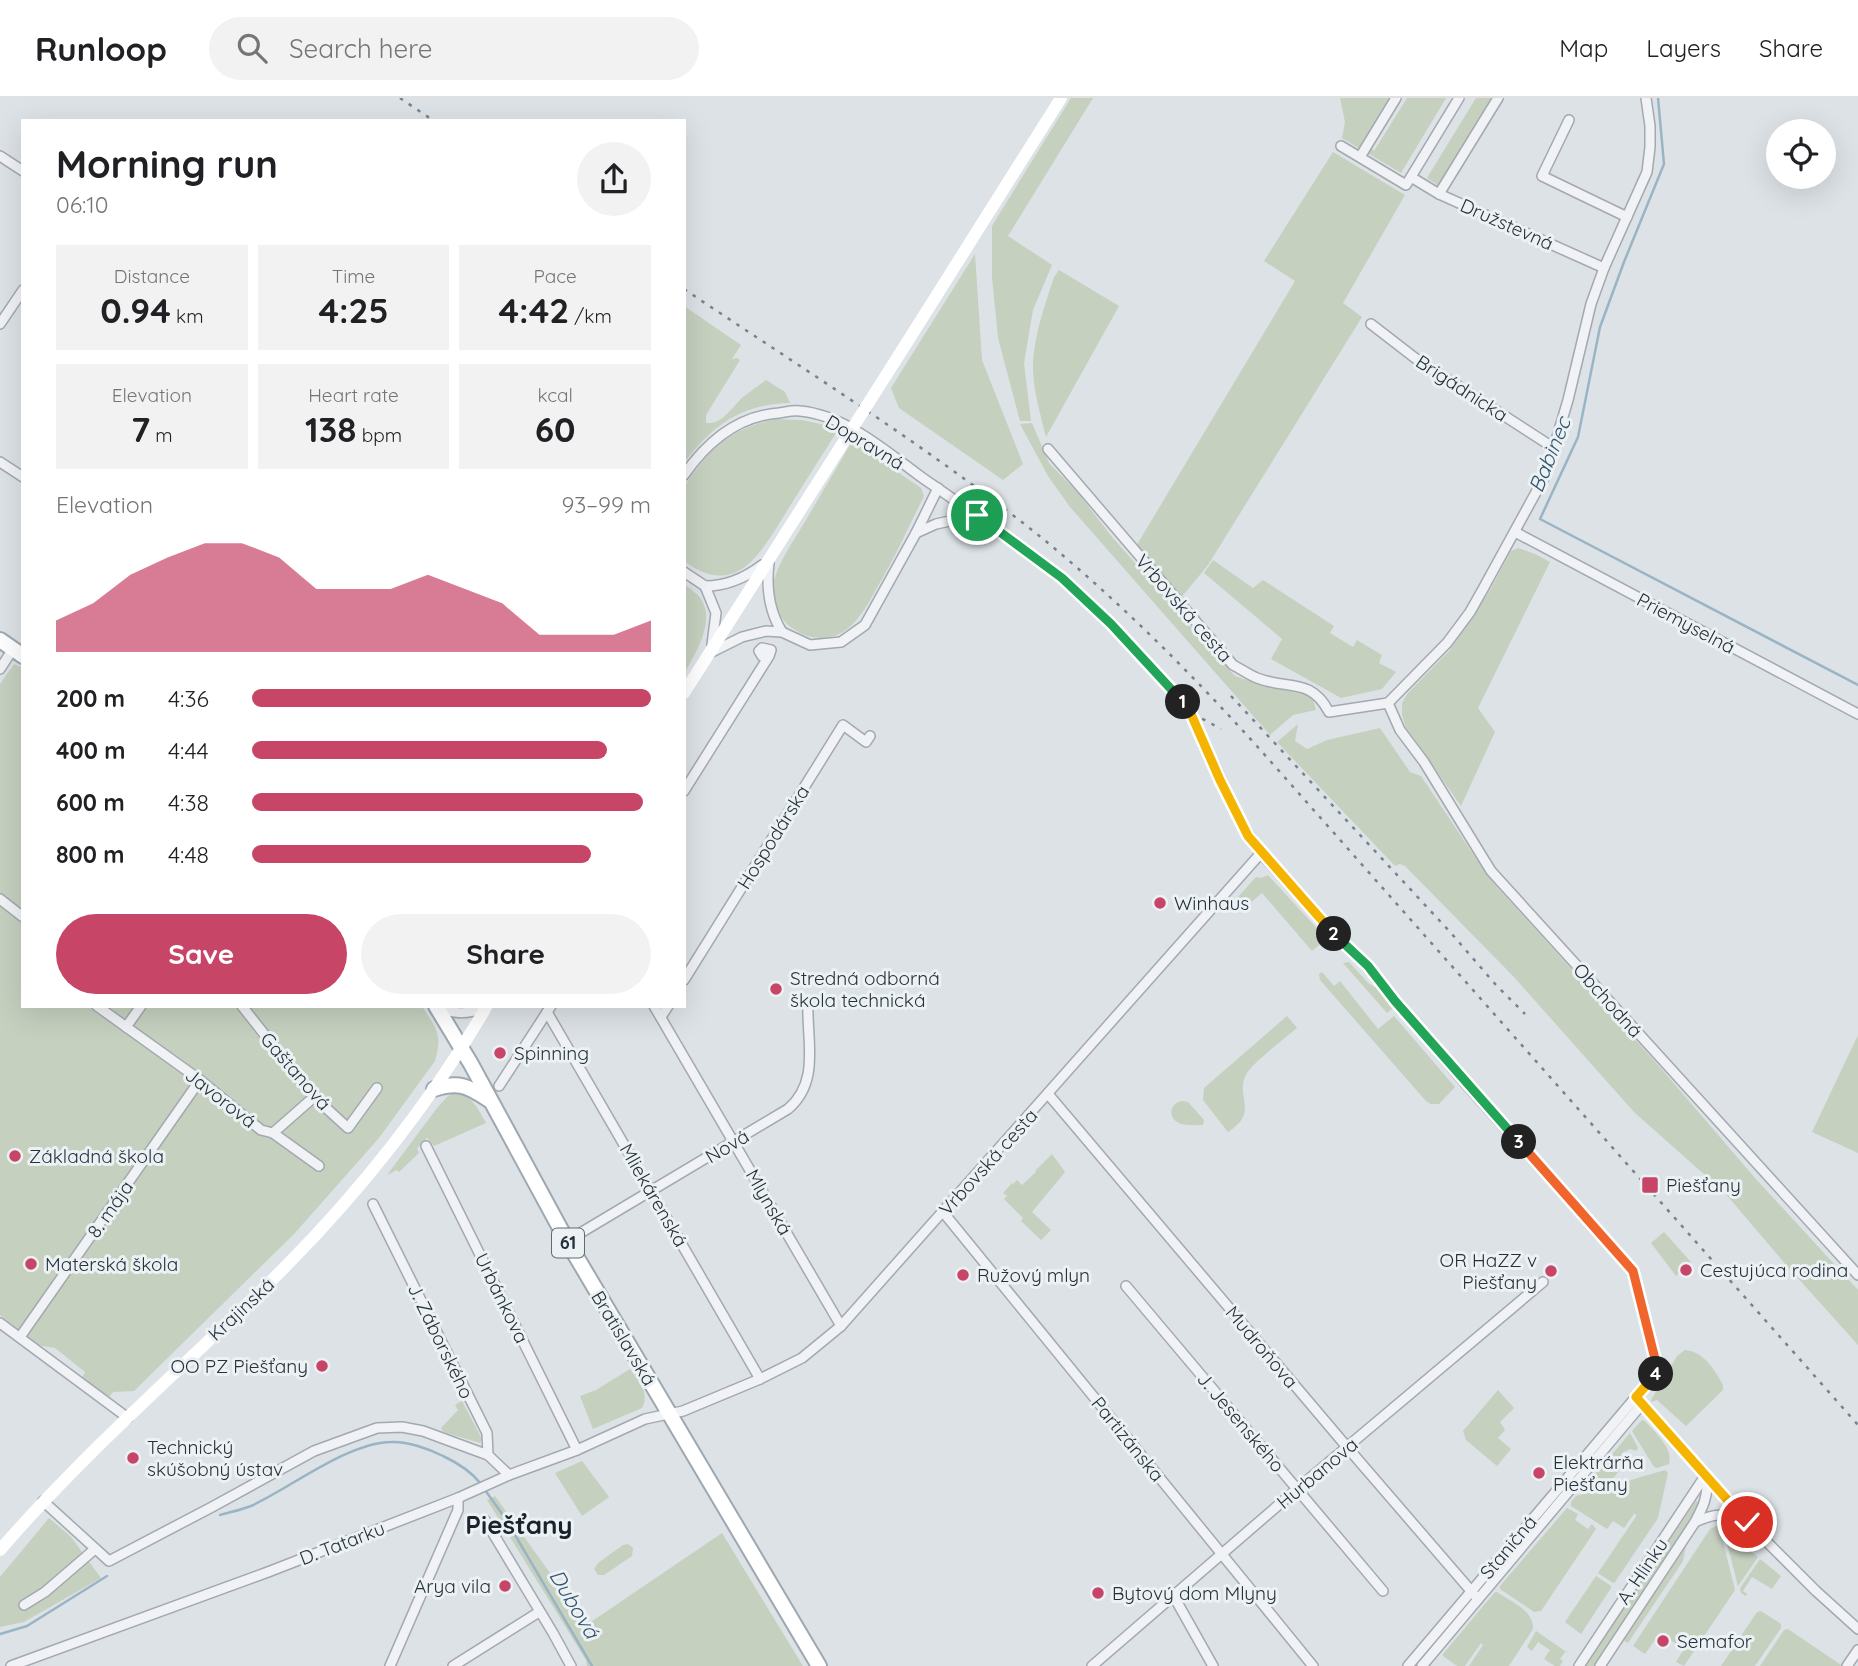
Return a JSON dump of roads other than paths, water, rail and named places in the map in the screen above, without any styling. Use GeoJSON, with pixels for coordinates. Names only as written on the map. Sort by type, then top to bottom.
{"type":"FeatureCollection","features":[{"type":"Feature","properties":{"kind":"main road"},"geometry":{"type":"LineString","coordinates":[[686,690],[1061,98]]}},
{"type":"Feature","properties":{"kind":"main road"},"geometry":{"type":"LineString","coordinates":[[0,640],[18,653]]}},
{"type":"Feature","properties":{"kind":"main road","name":"Bratislavská"},"geometry":{"type":"LineString","coordinates":[[437,1008],[567,1241],[819,1666]]}},
{"type":"Feature","properties":{"kind":"main road"},"geometry":{"type":"LineString","coordinates":[[462,1050],[485,1008]]}},
{"type":"Feature","properties":{"kind":"main road","name":"Krajinská"},"geometry":{"type":"LineString","coordinates":[[0,1550],[43,1501],[303,1248],[397,1139],[462,1050]]}},
{"type":"Feature","properties":{"kind":"main road"},"geometry":{"type":"LineString","coordinates":[[434,1089],[448,1084],[467,1086],[490,1101]]}},
{"type":"Feature","properties":{"kind":"street"},"geometry":{"type":"LineString","coordinates":[[1360,157],[1396,98]]}},
{"type":"Feature","properties":{"kind":"street"},"geometry":{"type":"LineString","coordinates":[[1341,146],[1406,185],[1460,98]]}},
{"type":"Feature","properties":{"kind":"street"},"geometry":{"type":"LineString","coordinates":[[1439,194],[1499,98]]}},
{"type":"Feature","properties":{"kind":"street"},"geometry":{"type":"LineString","coordinates":[[1388,703],[1447,643],[1469,612],[1546,474],[1591,304],[1647,172],[1650,137],[1646,98]]}},
{"type":"Feature","properties":{"kind":"street"},"geometry":{"type":"LineString","coordinates":[[1569,120],[1542,176],[1627,217]]}},
{"type":"Feature","properties":{"kind":"street"},"geometry":{"type":"LineString","coordinates":[[0,156],[21,170]]}},
{"type":"Feature","properties":{"kind":"street","name":"Družstevná"},"geometry":{"type":"LineString","coordinates":[[1411,177],[1439,194],[1604,268]]}},
{"type":"Feature","properties":{"kind":"street"},"geometry":{"type":"LineString","coordinates":[[0,324],[21,293]]}},
{"type":"Feature","properties":{"kind":"street","name":"Brigádnicka"},"geometry":{"type":"LineString","coordinates":[[1371,324],[1415,358],[1554,448]]}},
{"type":"Feature","properties":{"kind":"street","name":"Dopravná"},"geometry":{"type":"LineString","coordinates":[[686,473],[706,449],[729,429],[744,421],[796,410],[825,415],[842,423],[977,515],[1062,578],[1111,624],[1181,699],[1191,714],[1241,823],[1261,853],[1331,932],[1368,966],[1441,1055],[1633,1271],[1658,1371],[1639,1401]]}},
{"type":"Feature","properties":{"kind":"street","name":"Vrbovská cesta"},"geometry":{"type":"LineString","coordinates":[[1048,449],[1233,665],[1258,679],[1308,689],[1323,700],[1329,712],[1388,703]]}},
{"type":"Feature","properties":{"kind":"street"},"geometry":{"type":"LineString","coordinates":[[0,461],[21,476]]}},
{"type":"Feature","properties":{"kind":"street"},"geometry":{"type":"LineString","coordinates":[[711,653],[728,643],[761,631],[782,632],[810,645],[841,642],[865,625],[938,488]]}},
{"type":"Feature","properties":{"kind":"street"},"geometry":{"type":"LineString","coordinates":[[916,533],[936,524],[977,515]]}},
{"type":"Feature","properties":{"kind":"street","name":"Priemyselná"},"geometry":{"type":"LineString","coordinates":[[1515,532],[1858,714]]}},
{"type":"Feature","properties":{"kind":"street"},"geometry":{"type":"LineString","coordinates":[[705,586],[724,585],[737,580],[769,559]]}},
{"type":"Feature","properties":{"kind":"street"},"geometry":{"type":"LineString","coordinates":[[769,559],[769,599],[775,620],[782,632]]}},
{"type":"Feature","properties":{"kind":"street"},"geometry":{"type":"LineString","coordinates":[[686,573],[705,586],[716,613],[711,653]]}},
{"type":"Feature","properties":{"kind":"street"},"geometry":{"type":"LineString","coordinates":[[0,669],[18,653]]}},
{"type":"Feature","properties":{"kind":"street"},"geometry":{"type":"LineString","coordinates":[[686,788],[766,659]]}},
{"type":"Feature","properties":{"kind":"street","name":"Obchodná"},"geometry":{"type":"LineString","coordinates":[[1388,703],[1400,730],[1424,762],[1491,871],[1858,1275]]}},
{"type":"Feature","properties":{"kind":"street","name":"Hospodárska"},"geometry":{"type":"LineString","coordinates":[[686,977],[843,725],[866,742],[870,736]]}},
{"type":"Feature","properties":{"kind":"street","name":"Vrbovská cesta"},"geometry":{"type":"LineString","coordinates":[[670,1414],[683,1412],[802,1358],[841,1326],[1261,853]]}},
{"type":"Feature","properties":{"kind":"street"},"geometry":{"type":"LineString","coordinates":[[0,899],[21,915]]}},
{"type":"Feature","properties":{"kind":"street","name":"Nová"},"geometry":{"type":"LineString","coordinates":[[567,1241],[734,1142],[799,1100],[809,1062],[808,1001]]}},
{"type":"Feature","properties":{"kind":"street","name":"Javorová"},"geometry":{"type":"LineString","coordinates":[[100,1008],[200,1080],[261,1129],[273,1133],[319,1166]]}},
{"type":"Feature","properties":{"kind":"street"},"geometry":{"type":"LineString","coordinates":[[126,1027],[140,1008]]}},
{"type":"Feature","properties":{"kind":"street","name":"Gaštanová"},"geometry":{"type":"LineString","coordinates":[[244,1008],[314,1097],[348,1128],[377,1088]]}},
{"type":"Feature","properties":{"kind":"street"},"geometry":{"type":"LineString","coordinates":[[437,1008],[466,1014],[483,1008]]}},
{"type":"Feature","properties":{"kind":"street","name":"Mlynská"},"geometry":{"type":"LineString","coordinates":[[655,1008],[841,1326]]}},
{"type":"Feature","properties":{"kind":"street"},"geometry":{"type":"LineString","coordinates":[[661,1017],[667,1008]]}},
{"type":"Feature","properties":{"kind":"street"},"geometry":{"type":"LineString","coordinates":[[499,1086],[549,1009]]}},
{"type":"Feature","properties":{"kind":"street","name":"Mliekárenská"},"geometry":{"type":"LineString","coordinates":[[549,1009],[760,1379]]}},
{"type":"Feature","properties":{"kind":"street","name":"8. mája"},"geometry":{"type":"LineString","coordinates":[[20,1337],[200,1080]]}},
{"type":"Feature","properties":{"kind":"street","name":"Mudroňova"},"geometry":{"type":"LineString","coordinates":[[1048,1094],[1475,1595]]}},
{"type":"Feature","properties":{"kind":"street"},"geometry":{"type":"LineString","coordinates":[[273,1133],[314,1097]]}},
{"type":"Feature","properties":{"kind":"street","name":"Urbánkova"},"geometry":{"type":"LineString","coordinates":[[426,1146],[577,1450]]}},
{"type":"Feature","properties":{"kind":"street","name":"J. Záborského"},"geometry":{"type":"LineString","coordinates":[[373,1203],[487,1433],[488,1455]]}},
{"type":"Feature","properties":{"kind":"street","name":"Partizánska"},"geometry":{"type":"LineString","coordinates":[[943,1212],[1313,1666]]}},
{"type":"Feature","properties":{"kind":"street","name":"Hurbanova"},"geometry":{"type":"LineString","coordinates":[[1092,1666],[1543,1282]]}},
{"type":"Feature","properties":{"kind":"street","name":"J. Jesenského"},"geometry":{"type":"LineString","coordinates":[[1126,1286],[1383,1591]]}},
{"type":"Feature","properties":{"kind":"street"},"geometry":{"type":"LineString","coordinates":[[0,1323],[128,1418]]}},
{"type":"Feature","properties":{"kind":"street"},"geometry":{"type":"LineString","coordinates":[[1639,1401],[1747,1522],[1858,1629]]}},
{"type":"Feature","properties":{"kind":"street","name":"Staničná"},"geometry":{"type":"LineString","coordinates":[[1408,1666],[1475,1595],[1639,1401]]}},
{"type":"Feature","properties":{"kind":"street","name":"D. Tatarku"},"geometry":{"type":"LineString","coordinates":[[11,1666],[34,1663],[462,1496],[577,1450],[645,1419],[670,1414]]}},
{"type":"Feature","properties":{"kind":"street"},"geometry":{"type":"LineString","coordinates":[[43,1501],[109,1561],[314,1451],[377,1428],[402,1427],[488,1455],[509,1475]]}},
{"type":"Feature","properties":{"kind":"street","name":"A. Hlinku"},"geometry":{"type":"LineString","coordinates":[[1600,1666],[1706,1503],[1706,1478]]}},
{"type":"Feature","properties":{"kind":"street","name":"A. Hlinku"},"geometry":{"type":"LineString","coordinates":[[1579,1666],[1706,1478]]}},
{"type":"Feature","properties":{"kind":"street"},"geometry":{"type":"LineString","coordinates":[[390,1666],[462,1496]]}},
{"type":"Feature","properties":{"kind":"street"},"geometry":{"type":"LineString","coordinates":[[1695,1522],[1712,1514],[1727,1514],[1747,1522]]}},
{"type":"Feature","properties":{"kind":"street"},"geometry":{"type":"LineString","coordinates":[[485,1520],[571,1666]]}},
{"type":"Feature","properties":{"kind":"street"},"geometry":{"type":"LineString","coordinates":[[24,1605],[45,1592],[94,1549]]}},
{"type":"Feature","properties":{"kind":"street"},"geometry":{"type":"LineString","coordinates":[[1173,1595],[1213,1666]]}},
{"type":"Feature","properties":{"kind":"street","name":"Staničná"},"geometry":{"type":"LineString","coordinates":[[1422,1666],[1475,1595]]}},
{"type":"Feature","properties":{"kind":"street"},"geometry":{"type":"LineString","coordinates":[[453,1666],[539,1612]]}},
{"type":"Feature","properties":{"kind":"street"},"geometry":{"type":"LineString","coordinates":[[1847,1666],[1858,1650]]}},
{"type":"Feature","properties":{"kind":"waterway","name":"Babinec"},"geometry":{"type":"LineString","coordinates":[[1658,98],[1664,164],[1600,327],[1578,437],[1540,519],[1858,685]]}},
{"type":"Feature","properties":{"kind":"waterway","name":"Dubová"},"geometry":{"type":"LineString","coordinates":[[220,1515],[251,1506],[320,1467],[374,1444],[397,1442],[425,1448],[464,1468],[481,1484]]}},
{"type":"Feature","properties":{"kind":"waterway","name":"Dubová"},"geometry":{"type":"LineString","coordinates":[[485,1490],[505,1518],[592,1666]]}},
{"type":"Feature","properties":{"kind":"waterway","name":"Dubová"},"geometry":{"type":"LineString","coordinates":[[0,1634],[27,1626],[107,1576]]}},
{"type":"Feature","properties":{"kind":"railway"},"geometry":{"type":"LineString","coordinates":[[400,98],[431,119]]}},
{"type":"Feature","properties":{"kind":"railway"},"geometry":{"type":"LineString","coordinates":[[686,290],[863,408],[995,501],[1069,560],[1159,644],[1272,763],[1858,1425]]}},
{"type":"Feature","properties":{"kind":"railway"},"geometry":{"type":"LineString","coordinates":[[1231,696],[1525,1014]]}},
{"type":"Feature","properties":{"kind":"railway"},"geometry":{"type":"LineString","coordinates":[[1173,707],[1221,729]]}},
{"type":"Feature","properties":{"kind":"place","name":"Winhaus"},"geometry":{"type":"Point","coordinates":[1160,903]}},
{"type":"Feature","properties":{"kind":"place","name":"Stredná odborná škola technická"},"geometry":{"type":"Point","coordinates":[776,989]}},
{"type":"Feature","properties":{"kind":"place","name":"Spinning"},"geometry":{"type":"Point","coordinates":[500,1053]}},
{"type":"Feature","properties":{"kind":"place","name":"Základná škola"},"geometry":{"type":"Point","coordinates":[15,1156]}},
{"type":"Feature","properties":{"kind":"place","name":"Piešťany"},"geometry":{"type":"Point","coordinates":[1650,1185]}},
{"type":"Feature","properties":{"kind":"place","name":"Materská škola"},"geometry":{"type":"Point","coordinates":[31,1264]}},
{"type":"Feature","properties":{"kind":"place","name":"Cestujúca rodina"},"geometry":{"type":"Point","coordinates":[1686,1270]}},
{"type":"Feature","properties":{"kind":"place","name":"OR HaZZ v Piešťany"},"geometry":{"type":"Point","coordinates":[1551,1271]}},
{"type":"Feature","properties":{"kind":"place","name":"Ružový mlyn"},"geometry":{"type":"Point","coordinates":[963,1275]}},
{"type":"Feature","properties":{"kind":"place","name":"OO PZ Piešťany"},"geometry":{"type":"Point","coordinates":[322,1366]}},
{"type":"Feature","properties":{"kind":"place","name":"Technický skúšobný ústav"},"geometry":{"type":"Point","coordinates":[133,1458]}},
{"type":"Feature","properties":{"kind":"place","name":"Elektrárňa Piešťany"},"geometry":{"type":"Point","coordinates":[1539,1473]}},
{"type":"Feature","properties":{"kind":"place","name":"Arya vila"},"geometry":{"type":"Point","coordinates":[505,1586]}},
{"type":"Feature","properties":{"kind":"place","name":"Bytový dom Mlyny"},"geometry":{"type":"Point","coordinates":[1098,1593]}},
{"type":"Feature","properties":{"kind":"place","name":"Semafor"},"geometry":{"type":"Point","coordinates":[1663,1641]}},
{"type":"Feature","properties":{"kind":"district","name":"Piešťany"},"geometry":{"type":"Point","coordinates":[519,1525]}}]}
